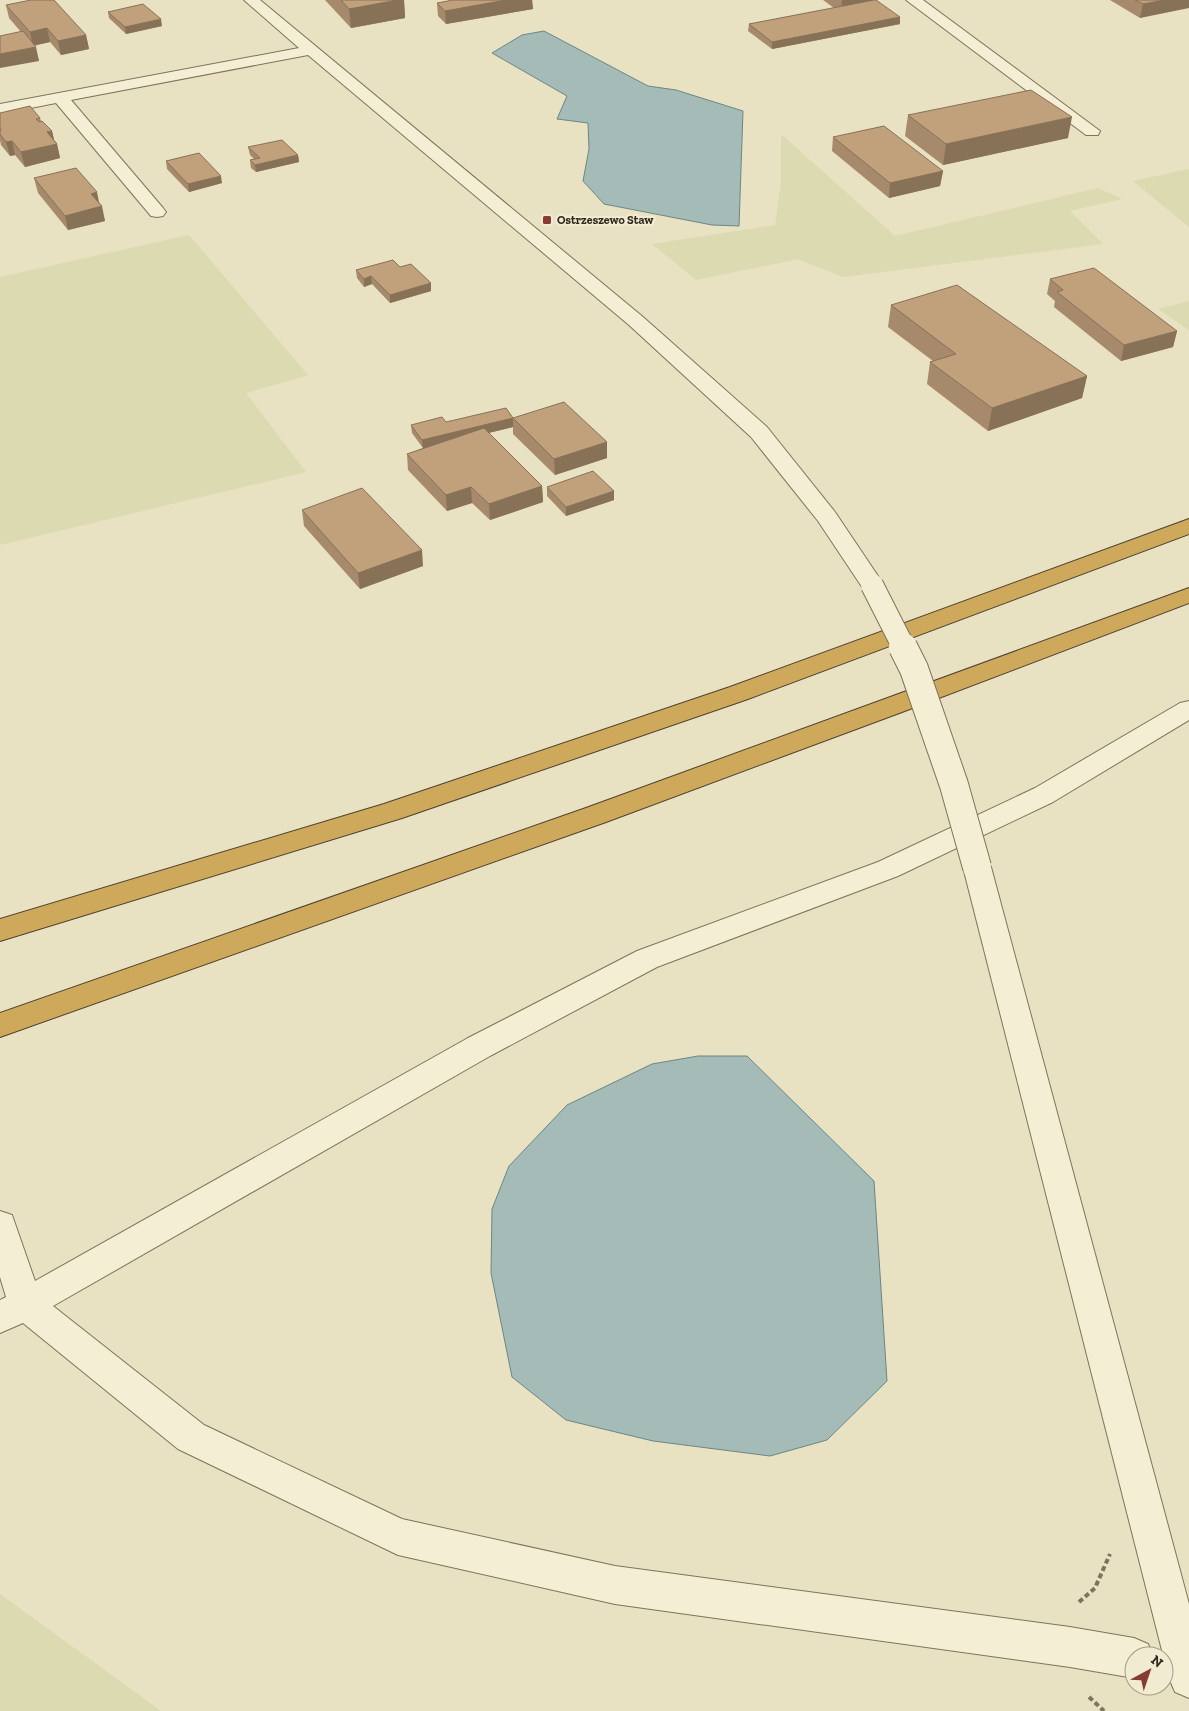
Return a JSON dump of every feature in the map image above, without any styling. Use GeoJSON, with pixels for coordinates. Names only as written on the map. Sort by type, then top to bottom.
{"type":"FeatureCollection","features":[{"type":"Feature","properties":{"kind":"highway"},"geometry":{"type":"LineString","coordinates":[[0,930],[393,811],[702,706],[953,615],[1189,526]]}},
{"type":"Feature","properties":{"kind":"highway"},"geometry":{"type":"LineString","coordinates":[[0,1025],[469,862],[1000,668],[1189,596]]}},
{"type":"Feature","properties":{"kind":"street"},"geometry":{"type":"LineString","coordinates":[[251,0],[636,322],[759,432],[827,517],[872,585],[914,669],[954,785],[977,867],[1180,1669]]}},
{"type":"Feature","properties":{"kind":"street"},"geometry":{"type":"LineString","coordinates":[[913,0],[1092,131]]}},
{"type":"Feature","properties":{"kind":"street"},"geometry":{"type":"LineString","coordinates":[[0,109],[310,50]]}},
{"type":"Feature","properties":{"kind":"street"},"geometry":{"type":"LineString","coordinates":[[60,98],[157,212]]}},
{"type":"Feature","properties":{"kind":"street"},"geometry":{"type":"LineString","coordinates":[[13,1312],[479,1047],[647,959],[888,869],[1044,795],[1189,709]]}},
{"type":"Feature","properties":{"kind":"street"},"geometry":{"type":"LineString","coordinates":[[0,1225],[13,1312],[191,1437],[398,1537],[615,1585],[1070,1647],[1124,1656]]}},
{"type":"Feature","properties":{"kind":"shaded area"},"geometry":{"type":"Polygon","coordinates":[[[781,134],[895,236],[1098,188],[1122,199],[1070,211],[1103,244],[843,277],[798,259],[696,280],[652,244],[775,225],[781,183],[781,134]]]}},
{"type":"Feature","properties":{"kind":"shaded area"},"geometry":{"type":"Polygon","coordinates":[[[1189,169],[1189,227],[1133,181],[1189,169]]]}},
{"type":"Feature","properties":{"kind":"shaded area"},"geometry":{"type":"Polygon","coordinates":[[[189,235],[308,375],[246,393],[306,472],[0,545],[0,277],[189,235]]]}},
{"type":"Feature","properties":{"kind":"shaded area"},"geometry":{"type":"Polygon","coordinates":[[[1189,301],[1189,330],[1158,309],[1189,301]]]}},
{"type":"Feature","properties":{"kind":"shaded area"},"geometry":{"type":"Polygon","coordinates":[[[0,1594],[161,1711],[0,1711],[0,1594]]]}},
{"type":"Feature","properties":{"kind":"water"},"geometry":{"type":"Polygon","coordinates":[[[544,31],[648,86],[676,90],[743,111],[739,226],[712,225],[604,204],[583,181],[589,149],[588,123],[557,119],[567,96],[492,53],[522,35],[544,31]]]}},
{"type":"Feature","properties":{"kind":"water"},"geometry":{"type":"Polygon","coordinates":[[[698,1056],[747,1056],[874,1181],[887,1381],[827,1440],[770,1456],[653,1441],[566,1420],[512,1377],[491,1273],[492,1209],[509,1166],[567,1105],[652,1064],[698,1056]]]}},
{"type":"Feature","properties":{"kind":"building"},"geometry":{"type":"Polygon","coordinates":[[[31,0],[54,0],[86,35],[58,41],[47,28],[30,32],[6,5],[31,0]]]}},
{"type":"Feature","properties":{"kind":"building"},"geometry":{"type":"Polygon","coordinates":[[[341,0],[398,0],[349,9],[341,0]]]}},
{"type":"Feature","properties":{"kind":"building"},"geometry":{"type":"Polygon","coordinates":[[[453,0],[506,0],[445,11],[437,3],[453,0]]]}},
{"type":"Feature","properties":{"kind":"building"},"geometry":{"type":"Polygon","coordinates":[[[876,0],[900,17],[772,42],[749,24],[876,0]]]}},
{"type":"Feature","properties":{"kind":"building"},"geometry":{"type":"Polygon","coordinates":[[[1135,0],[1165,0],[1143,4],[1135,0]]]}},
{"type":"Feature","properties":{"kind":"building"},"geometry":{"type":"Polygon","coordinates":[[[143,4],[161,19],[125,27],[108,12],[143,4]]]}},
{"type":"Feature","properties":{"kind":"building"},"geometry":{"type":"Polygon","coordinates":[[[23,31],[36,47],[0,54],[0,36],[23,31]]]}},
{"type":"Feature","properties":{"kind":"building"},"geometry":{"type":"Polygon","coordinates":[[[1031,90],[1072,117],[946,144],[908,115],[1031,90]]]}},
{"type":"Feature","properties":{"kind":"building"},"geometry":{"type":"Polygon","coordinates":[[[30,106],[40,118],[36,119],[39,122],[42,121],[52,131],[47,132],[57,144],[21,152],[12,141],[6,142],[0,134],[0,113],[30,106]]]}},
{"type":"Feature","properties":{"kind":"building"},"geometry":{"type":"Polygon","coordinates":[[[884,126],[943,171],[890,183],[833,137],[884,126]]]}},
{"type":"Feature","properties":{"kind":"building"},"geometry":{"type":"Polygon","coordinates":[[[282,140],[298,155],[255,165],[250,160],[260,158],[248,147],[282,140]]]}},
{"type":"Feature","properties":{"kind":"building"},"geometry":{"type":"Polygon","coordinates":[[[199,153],[221,176],[188,184],[166,161],[199,153]]]}},
{"type":"Feature","properties":{"kind":"building"},"geometry":{"type":"Polygon","coordinates":[[[76,168],[97,192],[91,194],[102,206],[65,216],[34,178],[76,168]]]}},
{"type":"Feature","properties":{"kind":"building"},"geometry":{"type":"Polygon","coordinates":[[[393,260],[400,267],[411,264],[431,283],[390,295],[371,276],[364,279],[356,270],[393,260]]]}},
{"type":"Feature","properties":{"kind":"building"},"geometry":{"type":"Polygon","coordinates":[[[1094,268],[1177,331],[1124,345],[1057,292],[1063,290],[1050,279],[1094,268]]]}},
{"type":"Feature","properties":{"kind":"building"},"geometry":{"type":"Polygon","coordinates":[[[957,285],[1087,376],[992,408],[930,362],[956,354],[891,305],[957,285]]]}},
{"type":"Feature","properties":{"kind":"building"},"geometry":{"type":"Polygon","coordinates":[[[564,402],[607,442],[554,459],[513,418],[564,402]]]}},
{"type":"Feature","properties":{"kind":"building"},"geometry":{"type":"Polygon","coordinates":[[[506,408],[513,418],[422,440],[411,425],[442,417],[446,422],[506,408]]]}},
{"type":"Feature","properties":{"kind":"building"},"geometry":{"type":"Polygon","coordinates":[[[484,428],[542,486],[489,504],[471,487],[446,495],[407,454],[484,428]]]}},
{"type":"Feature","properties":{"kind":"building"},"geometry":{"type":"Polygon","coordinates":[[[593,471],[614,491],[566,507],[547,487],[593,471]]]}},
{"type":"Feature","properties":{"kind":"building"},"geometry":{"type":"Polygon","coordinates":[[[362,488],[422,550],[358,573],[302,510],[362,488]]]}},
{"type":"Feature","properties":{"kind":"place","name":"Ostrzeszewo Staw"},"geometry":{"type":"Point","coordinates":[547,220]}}]}
